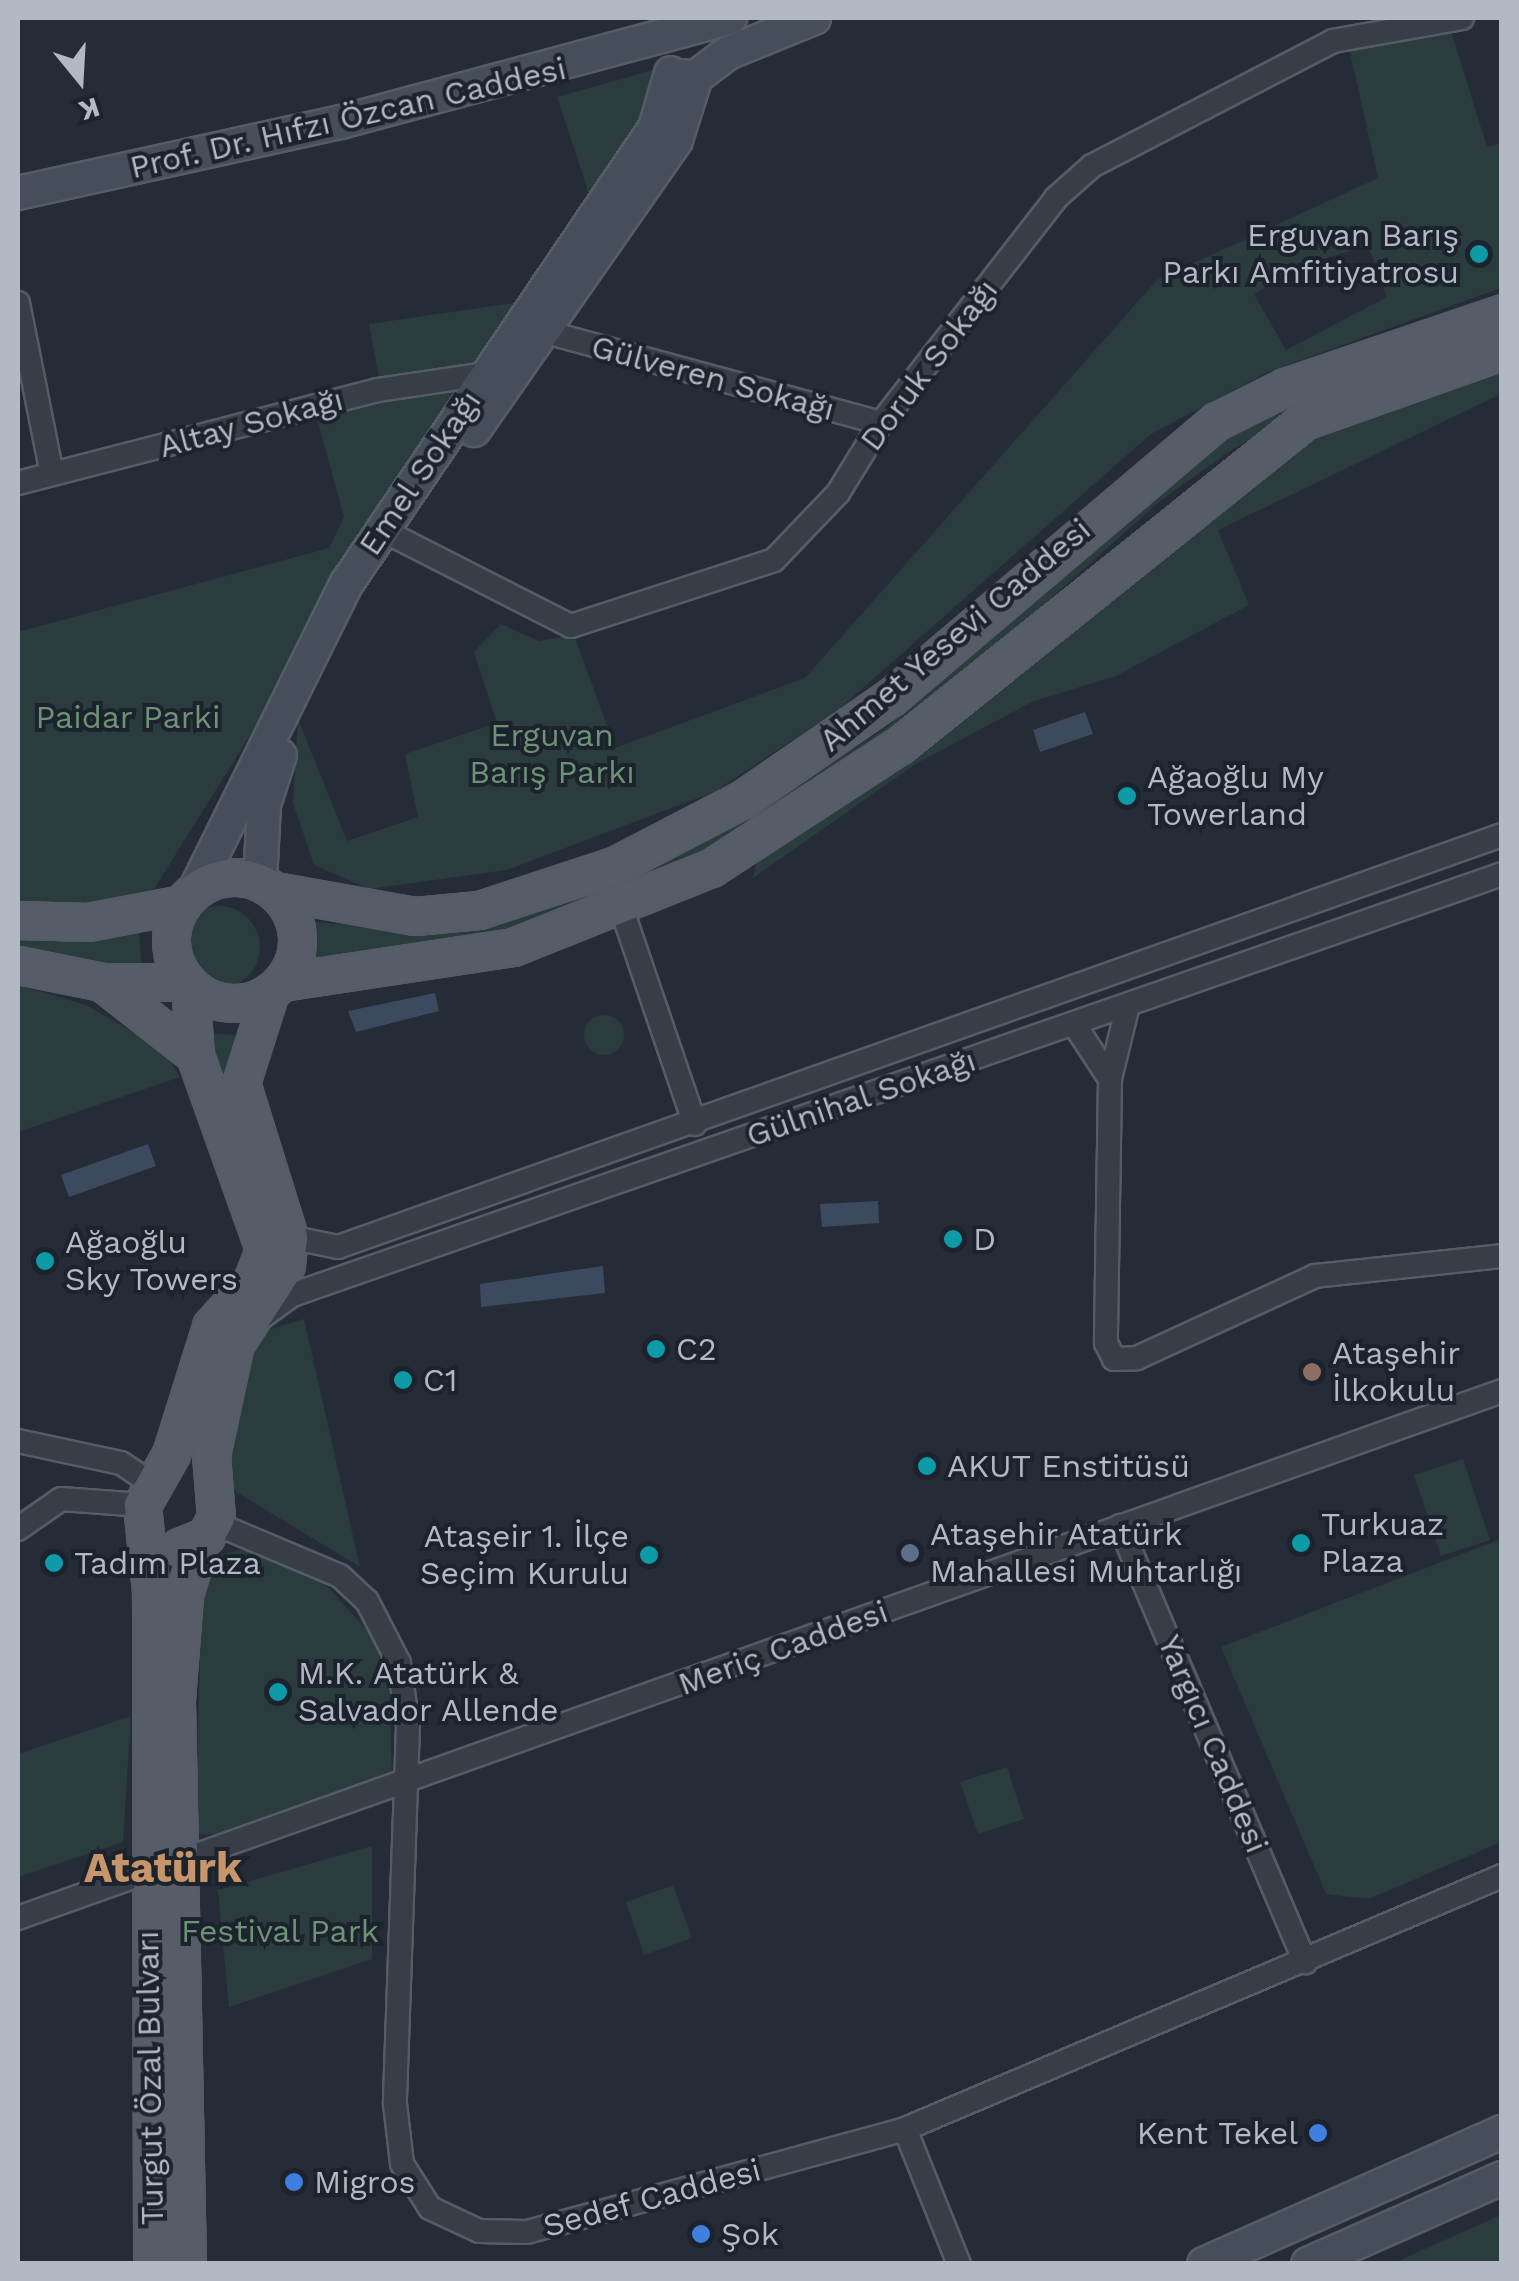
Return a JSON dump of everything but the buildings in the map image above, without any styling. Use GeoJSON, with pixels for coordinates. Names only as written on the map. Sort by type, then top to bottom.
{"type":"FeatureCollection","features":[{"type":"Feature","properties":{"kind":"main road"},"geometry":{"type":"LineString","coordinates":[[683,59],[730,18]]}},
{"type":"Feature","properties":{"kind":"main road"},"geometry":{"type":"LineString","coordinates":[[683,59],[814,18]]}},
{"type":"Feature","properties":{"kind":"main road","name":"Prof. Dr. Hıfzı Özcan Caddesi"},"geometry":{"type":"LineString","coordinates":[[18,193],[683,59]]}},
{"type":"Feature","properties":{"kind":"main road","name":"Prof. Dr. Hıfzı Özcan Caddesi"},"geometry":{"type":"LineString","coordinates":[[18,216],[683,59]]}},
{"type":"Feature","properties":{"kind":"main road","name":"Emel Sokağı"},"geometry":{"type":"LineString","coordinates":[[267,887],[264,804],[281,752],[396,537],[546,332],[676,140],[683,59]]}},
{"type":"Feature","properties":{"kind":"main road","name":"Emel Sokağı"},"geometry":{"type":"LineString","coordinates":[[188,898],[346,583],[656,128],[683,59]]}},
{"type":"Feature","properties":{"kind":"main road","name":"Ahmet Yesevi Caddesi"},"geometry":{"type":"LineString","coordinates":[[267,887],[415,916],[479,910],[616,865],[743,799],[891,697],[1217,420],[1285,387],[1502,313]]}},
{"type":"Feature","properties":{"kind":"main road","name":"Ahmet Yesevi Caddesi"},"geometry":{"type":"LineString","coordinates":[[276,987],[513,947],[622,910],[770,834],[900,745],[1304,421],[1502,351]]}},
{"type":"Feature","properties":{"kind":"main road"},"geometry":{"type":"LineString","coordinates":[[18,920],[88,922],[188,898],[225,878],[267,887],[296,925],[241,1083],[243,1111],[290,1237]]}},
{"type":"Feature","properties":{"kind":"main road","name":"Turgut Özal Bulvarı"},"geometry":{"type":"LineString","coordinates":[[187,2264],[162,1867],[151,1500],[212,1326],[252,1281],[264,1249],[195,1056],[188,984],[171,944],[188,898]]}},
{"type":"Feature","properties":{"kind":"main road"},"geometry":{"type":"LineString","coordinates":[[18,965],[102,982],[188,984],[226,1003],[276,987]]}},
{"type":"Feature","properties":{"kind":"main road"},"geometry":{"type":"LineString","coordinates":[[102,982],[195,1056]]}},
{"type":"Feature","properties":{"kind":"main road","name":"Turgut Özal Bulvarı"},"geometry":{"type":"LineString","coordinates":[[152,2264],[162,1867],[178,1641],[210,1521],[211,1455],[234,1344],[280,1279],[290,1237]]}},
{"type":"Feature","properties":{"kind":"main road"},"geometry":{"type":"LineString","coordinates":[[196,1476],[210,1521],[179,1547],[151,1500],[196,1476]]}},
{"type":"Feature","properties":{"kind":"main road"},"geometry":{"type":"LineString","coordinates":[[1204,2264],[1502,2132]]}},
{"type":"Feature","properties":{"kind":"main road"},"geometry":{"type":"LineString","coordinates":[[1308,2264],[1502,2178]]}},
{"type":"Feature","properties":{"kind":"street","name":"Doruk Sokağı"},"geometry":{"type":"LineString","coordinates":[[396,537],[548,620],[594,621],[797,544],[881,423],[1056,198],[1092,166],[1330,29],[1462,18]]}},
{"type":"Feature","properties":{"kind":"street"},"geometry":{"type":"LineString","coordinates":[[18,303],[52,474]]}},
{"type":"Feature","properties":{"kind":"street","name":"Gülveren Sokağı"},"geometry":{"type":"LineString","coordinates":[[546,332],[881,423]]}},
{"type":"Feature","properties":{"kind":"street","name":"Altay Sokağı"},"geometry":{"type":"LineString","coordinates":[[18,484],[378,390],[486,374]]}},
{"type":"Feature","properties":{"kind":"street","name":"Gülnihal Sokağı"},"geometry":{"type":"LineString","coordinates":[[290,1237],[338,1247],[695,1124],[1502,835]]}},
{"type":"Feature","properties":{"kind":"street","name":"Gülnihal Sokağı"},"geometry":{"type":"LineString","coordinates":[[234,1344],[292,1295],[1128,1004],[1496,881]]}},
{"type":"Feature","properties":{"kind":"street"},"geometry":{"type":"LineString","coordinates":[[622,910],[695,1124]]}},
{"type":"Feature","properties":{"kind":"street"},"geometry":{"type":"LineString","coordinates":[[1128,1004],[1110,1080],[1106,1342],[1114,1360],[1137,1358],[1315,1276],[1502,1256]]}},
{"type":"Feature","properties":{"kind":"street"},"geometry":{"type":"LineString","coordinates":[[1074,1024],[1110,1080]]}},
{"type":"Feature","properties":{"kind":"street","name":"Meriç Caddesi"},"geometry":{"type":"LineString","coordinates":[[18,1918],[408,1783],[1502,1390]]}},
{"type":"Feature","properties":{"kind":"street"},"geometry":{"type":"LineString","coordinates":[[18,1441],[121,1463],[151,1500]]}},
{"type":"Feature","properties":{"kind":"street"},"geometry":{"type":"LineString","coordinates":[[18,1529],[61,1499],[151,1500]]}},
{"type":"Feature","properties":{"kind":"street","name":"Sedef Caddesi"},"geometry":{"type":"LineString","coordinates":[[210,1521],[303,1556],[367,1601],[400,1663],[408,1783],[395,2104],[402,2164],[430,2208],[479,2232],[527,2232],[904,2129],[1502,1876]]}},
{"type":"Feature","properties":{"kind":"street","name":"Yargıcı Caddesi"},"geometry":{"type":"LineString","coordinates":[[1120,1526],[1305,1962]]}},
{"type":"Feature","properties":{"kind":"street"},"geometry":{"type":"LineString","coordinates":[[904,2129],[959,2264]]}},
{"type":"Feature","properties":{"kind":"green space","name":"Erguvan Barış Parkı"},"geometry":{"type":"Polygon","coordinates":[[[1450,28],[1487,147],[1501,143],[1501,288],[1268,372],[1151,434],[839,709],[714,792],[507,870],[369,889],[314,865],[293,803],[298,719],[347,841],[418,817],[405,754],[497,723],[474,652],[501,624],[539,641],[574,635],[615,748],[805,678],[1157,280],[1378,178],[1349,48],[1450,28]],[[1368,246],[1306,264],[1254,294],[1286,350],[1387,297],[1368,246]]]}},
{"type":"Feature","properties":{"kind":"green space"},"geometry":{"type":"Polygon","coordinates":[[[660,68],[669,94],[590,197],[557,97],[660,68]]]}},
{"type":"Feature","properties":{"kind":"green space","name":"Paidar Parki"},"geometry":{"type":"Polygon","coordinates":[[[521,302],[154,889],[84,917],[18,919],[18,632],[329,548],[344,517],[312,400],[380,383],[369,324],[521,302]]]}},
{"type":"Feature","properties":{"kind":"green space"},"geometry":{"type":"Polygon","coordinates":[[[1501,326],[1501,341],[1301,409],[1230,451],[1159,502],[900,733],[715,849],[470,945],[307,975],[304,921],[444,932],[524,913],[780,797],[886,728],[1213,440],[1292,400],[1501,326]]]}},
{"type":"Feature","properties":{"kind":"green space"},"geometry":{"type":"Polygon","coordinates":[[[1501,367],[1501,394],[1218,530],[1249,605],[1116,676],[1034,701],[917,763],[753,878],[757,861],[918,749],[1313,435],[1501,367]]]}},
{"type":"Feature","properties":{"kind":"green space"},"geometry":{"type":"Polygon","coordinates":[[[219,906],[235,909],[248,918],[257,931],[257,963],[248,976],[235,985],[219,988],[203,985],[190,976],[181,963],[178,947],[181,931],[190,918],[203,909],[219,906]]]}},
{"type":"Feature","properties":{"kind":"green space"},"geometry":{"type":"Polygon","coordinates":[[[139,928],[142,979],[18,961],[18,932],[139,928]]]}},
{"type":"Feature","properties":{"kind":"green space"},"geometry":{"type":"Polygon","coordinates":[[[18,985],[86,1005],[163,1049],[180,1077],[18,1132],[18,985]]]}},
{"type":"Feature","properties":{"kind":"green space"},"geometry":{"type":"Polygon","coordinates":[[[604,1015],[618,1021],[624,1035],[618,1049],[604,1055],[590,1049],[584,1035],[590,1021],[604,1015]]]}},
{"type":"Feature","properties":{"kind":"green space"},"geometry":{"type":"Polygon","coordinates":[[[196,1033],[243,1035],[230,1085],[278,1240],[266,1284],[221,1339],[193,1460],[186,1457],[215,1338],[268,1270],[272,1248],[196,1033]]]}},
{"type":"Feature","properties":{"kind":"green space"},"geometry":{"type":"Polygon","coordinates":[[[304,1319],[360,1567],[228,1487],[221,1453],[255,1334],[304,1319]]]}},
{"type":"Feature","properties":{"kind":"green space"},"geometry":{"type":"Polygon","coordinates":[[[1463,1459],[1490,1540],[1441,1556],[1414,1475],[1463,1459]]]}},
{"type":"Feature","properties":{"kind":"green space"},"geometry":{"type":"Polygon","coordinates":[[[1501,1539],[1501,1842],[1369,1899],[1326,1894],[1221,1647],[1501,1539]]]}},
{"type":"Feature","properties":{"kind":"green space"},"geometry":{"type":"Polygon","coordinates":[[[239,1550],[267,1553],[326,1585],[372,1636],[389,1670],[392,1779],[232,1833],[195,1835],[202,1586],[207,1558],[239,1550]]]}},
{"type":"Feature","properties":{"kind":"green space"},"geometry":{"type":"Polygon","coordinates":[[[131,1716],[123,1842],[18,1877],[18,1754],[131,1716]]]}},
{"type":"Feature","properties":{"kind":"green space"},"geometry":{"type":"Polygon","coordinates":[[[1007,1767],[1024,1819],[978,1834],[960,1782],[1007,1767]]]}},
{"type":"Feature","properties":{"kind":"green space","name":"Festival Park"},"geometry":{"type":"Polygon","coordinates":[[[372,1846],[372,1959],[229,2007],[218,1890],[372,1846]]]}},
{"type":"Feature","properties":{"kind":"green space"},"geometry":{"type":"Polygon","coordinates":[[[673,1885],[692,1938],[644,1955],[626,1902],[673,1885]]]}},
{"type":"Feature","properties":{"kind":"green space"},"geometry":{"type":"Polygon","coordinates":[[[1501,2215],[1501,2263],[1398,2263],[1398,2261],[1501,2215]]]}},
{"type":"Feature","properties":{"kind":"water"},"geometry":{"type":"Polygon","coordinates":[[[1085,712],[1093,734],[1040,752],[1033,730],[1085,712]]]}},
{"type":"Feature","properties":{"kind":"water"},"geometry":{"type":"Polygon","coordinates":[[[435,993],[439,1011],[356,1032],[348,1011],[435,993]]]}},
{"type":"Feature","properties":{"kind":"water"},"geometry":{"type":"Polygon","coordinates":[[[148,1144],[156,1166],[69,1197],[61,1175],[148,1144]]]}},
{"type":"Feature","properties":{"kind":"water"},"geometry":{"type":"Polygon","coordinates":[[[878,1201],[879,1223],[822,1227],[820,1204],[878,1201]]]}},
{"type":"Feature","properties":{"kind":"water"},"geometry":{"type":"Polygon","coordinates":[[[603,1266],[605,1293],[481,1307],[480,1284],[603,1266]]]}},
{"type":"Feature","properties":{"kind":"place","name":"Erguvan Barış Parkı Amfitiyatrosu"},"geometry":{"type":"Point","coordinates":[1479,254]}},
{"type":"Feature","properties":{"kind":"place","name":"Ağaoğlu My Towerland"},"geometry":{"type":"Point","coordinates":[1127,796]}},
{"type":"Feature","properties":{"kind":"place","name":"D"},"geometry":{"type":"Point","coordinates":[953,1239]}},
{"type":"Feature","properties":{"kind":"place","name":"Ağaoğlu Sky Towers"},"geometry":{"type":"Point","coordinates":[45,1261]}},
{"type":"Feature","properties":{"kind":"place","name":"C2"},"geometry":{"type":"Point","coordinates":[656,1349]}},
{"type":"Feature","properties":{"kind":"place","name":"Ataşehir İlkokulu"},"geometry":{"type":"Point","coordinates":[1312,1372]}},
{"type":"Feature","properties":{"kind":"place","name":"C1"},"geometry":{"type":"Point","coordinates":[403,1380]}},
{"type":"Feature","properties":{"kind":"place","name":"AKUT Enstitüsü"},"geometry":{"type":"Point","coordinates":[927,1466]}},
{"type":"Feature","properties":{"kind":"place","name":"Turkuaz Plaza"},"geometry":{"type":"Point","coordinates":[1301,1543]}},
{"type":"Feature","properties":{"kind":"place","name":"Ataşehir Atatürk Mahallesi Muhtarlığı"},"geometry":{"type":"Point","coordinates":[910,1553]}},
{"type":"Feature","properties":{"kind":"place","name":"Ataşeir 1. İlçe Seçim Kurulu"},"geometry":{"type":"Point","coordinates":[649,1555]}},
{"type":"Feature","properties":{"kind":"place","name":"Tadım Plaza"},"geometry":{"type":"Point","coordinates":[54,1563]}},
{"type":"Feature","properties":{"kind":"place","name":"M.K. Atatürk & Salvador Allende"},"geometry":{"type":"Point","coordinates":[278,1692]}},
{"type":"Feature","properties":{"kind":"place","name":"Kent Tekel"},"geometry":{"type":"Point","coordinates":[1318,2133]}},
{"type":"Feature","properties":{"kind":"place","name":"Migros"},"geometry":{"type":"Point","coordinates":[294,2182]}},
{"type":"Feature","properties":{"kind":"place","name":"Şok"},"geometry":{"type":"Point","coordinates":[701,2234]}},
{"type":"Feature","properties":{"kind":"district","name":"Atatürk"},"geometry":{"type":"Point","coordinates":[163,1868]}}]}
